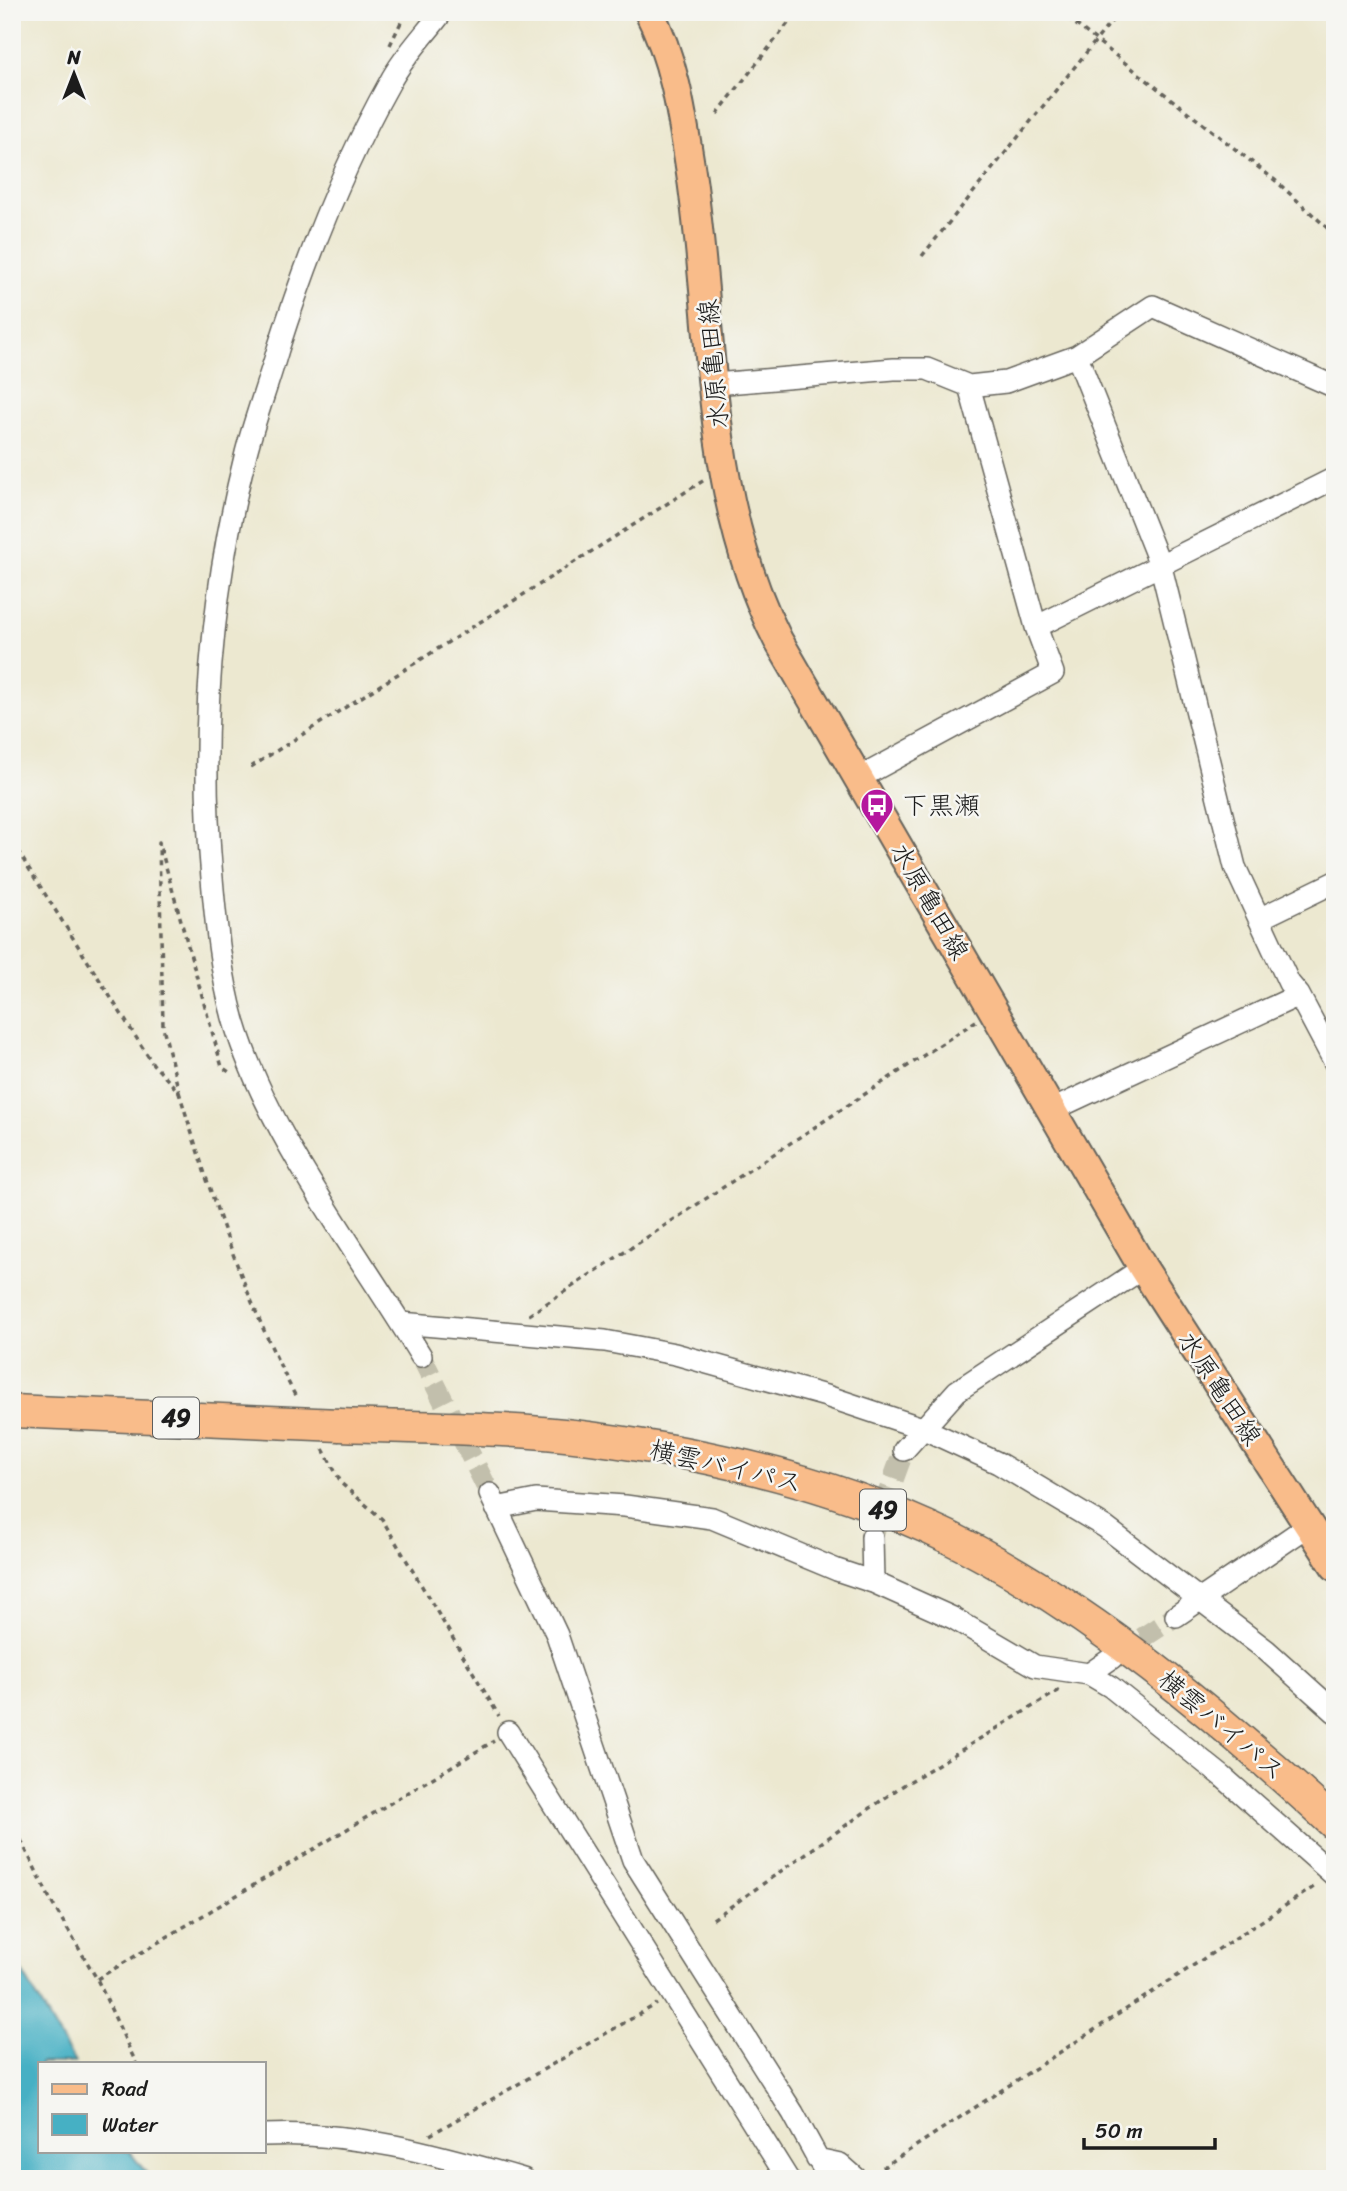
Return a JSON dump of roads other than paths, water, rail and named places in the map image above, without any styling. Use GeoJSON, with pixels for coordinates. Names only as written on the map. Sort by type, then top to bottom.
{"type":"FeatureCollection","features":[{"type":"Feature","properties":{"kind":"highway","name":"横雲バイパス"},"geometry":{"type":"LineString","coordinates":[[12,1411],[331,1436],[588,1437],[685,1453],[784,1476],[866,1503],[947,1537],[1079,1614],[1154,1668],[1335,1824]]}},
{"type":"Feature","properties":{"kind":"main road","name":"水原亀田線"},"geometry":{"type":"LineString","coordinates":[[649,12],[670,67],[684,128],[698,219],[722,468],[738,544],[765,615],[1143,1268],[1335,1566]]}},
{"type":"Feature","properties":{"kind":"street"},"geometry":{"type":"LineString","coordinates":[[421,1356],[320,1197],[265,1099],[234,1021],[216,930],[207,831],[205,730],[216,605],[246,453],[293,302],[334,196],[391,79],[442,12]]}},
{"type":"Feature","properties":{"kind":"street"},"geometry":{"type":"LineString","coordinates":[[714,384],[927,369],[969,386],[1006,382],[1077,356],[1153,306],[1335,387]]}},
{"type":"Feature","properties":{"kind":"street"},"geometry":{"type":"LineString","coordinates":[[1077,356],[1161,567],[1235,867],[1289,983],[1299,995],[1335,1063]]}},
{"type":"Feature","properties":{"kind":"street"},"geometry":{"type":"LineString","coordinates":[[859,778],[1053,673],[1036,627],[969,386]]}},
{"type":"Feature","properties":{"kind":"street"},"geometry":{"type":"LineString","coordinates":[[1036,627],[1335,478]]}},
{"type":"Feature","properties":{"kind":"street"},"geometry":{"type":"LineString","coordinates":[[1259,919],[1335,882]]}},
{"type":"Feature","properties":{"kind":"street"},"geometry":{"type":"LineString","coordinates":[[1052,1110],[1299,995]]}},
{"type":"Feature","properties":{"kind":"street"},"geometry":{"type":"LineString","coordinates":[[904,1450],[957,1391],[1143,1268]]}},
{"type":"Feature","properties":{"kind":"street"},"geometry":{"type":"LineString","coordinates":[[401,1323],[605,1341],[675,1354],[826,1396],[922,1428],[998,1464],[1105,1527],[1266,1650],[1335,1712]]}},
{"type":"Feature","properties":{"kind":"street"},"geometry":{"type":"LineString","coordinates":[[830,2179],[793,2113],[633,1860],[556,1635],[493,1501],[536,1500],[625,1506],[712,1518],[837,1570],[873,1582],[953,1618],[1035,1666],[1089,1674],[1111,1687],[1223,1777],[1333,1875]]}},
{"type":"Feature","properties":{"kind":"street"},"geometry":{"type":"LineString","coordinates":[[1176,1616],[1308,1525]]}},
{"type":"Feature","properties":{"kind":"street"},"geometry":{"type":"LineString","coordinates":[[872,1537],[873,1582]]}},
{"type":"Feature","properties":{"kind":"street"},"geometry":{"type":"LineString","coordinates":[[1089,1674],[1112,1658]]}},
{"type":"Feature","properties":{"kind":"street"},"geometry":{"type":"LineString","coordinates":[[508,1732],[788,2179]]}},
{"type":"Feature","properties":{"kind":"street"},"geometry":{"type":"LineString","coordinates":[[266,2135],[308,2133],[412,2150],[523,2179]]}},
{"type":"Feature","properties":{"kind":"street"},"geometry":{"type":"LineString","coordinates":[[817,2159],[841,2164],[857,2179]]}},
{"type":"Feature","properties":{"kind":"water"},"geometry":{"type":"Polygon","coordinates":[[[12,1954],[74,2062],[38,2062],[38,2152],[130,2152],[151,2179],[12,2179],[12,1954]]]}},
{"type":"Feature","properties":{"kind":"tunnel"},"geometry":{"type":"LineString","coordinates":[[421,1356],[490,1494]]}},
{"type":"Feature","properties":{"kind":"tunnel"},"geometry":{"type":"LineString","coordinates":[[872,1537],[904,1450]]}},
{"type":"Feature","properties":{"kind":"tunnel"},"geometry":{"type":"LineString","coordinates":[[1116,1655],[1176,1616]]}},
{"type":"Feature","properties":{"kind":"place","name":"下黒瀬"},"geometry":{"type":"Point","coordinates":[877,835]}}]}
